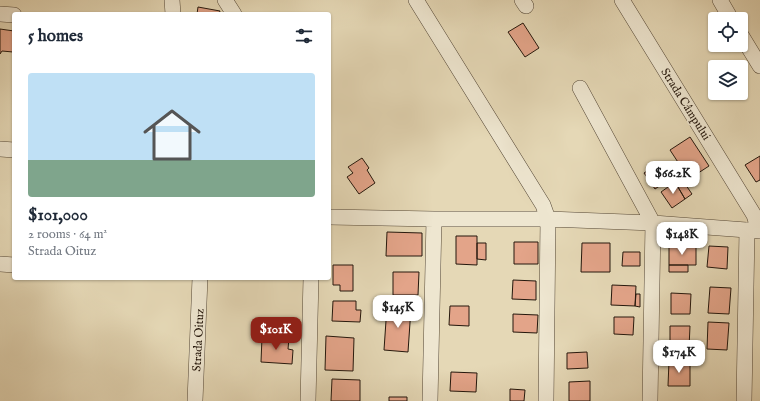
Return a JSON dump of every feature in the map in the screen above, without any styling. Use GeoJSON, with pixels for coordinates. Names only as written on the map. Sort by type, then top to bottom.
{"type":"FeatureCollection","features":[{"type":"Feature","properties":{"kind":"street"},"geometry":{"type":"LineString","coordinates":[[172,0],[174,12]]}},
{"type":"Feature","properties":{"kind":"street"},"geometry":{"type":"LineString","coordinates":[[225,0],[233,12]]}},
{"type":"Feature","properties":{"kind":"street"},"geometry":{"type":"LineString","coordinates":[[416,0],[543,205],[548,219],[546,401]]}},
{"type":"Feature","properties":{"kind":"street","name":"Strada Câmpului"},"geometry":{"type":"LineString","coordinates":[[622,0],[754,215],[755,231]]}},
{"type":"Feature","properties":{"kind":"street"},"geometry":{"type":"LineString","coordinates":[[720,0],[727,12]]}},
{"type":"Feature","properties":{"kind":"street"},"geometry":{"type":"LineString","coordinates":[[0,14],[12,15]]}},
{"type":"Feature","properties":{"kind":"street"},"geometry":{"type":"LineString","coordinates":[[748,46],[760,66]]}},
{"type":"Feature","properties":{"kind":"street"},"geometry":{"type":"LineString","coordinates":[[580,88],[653,223],[650,401]]}},
{"type":"Feature","properties":{"kind":"street"},"geometry":{"type":"LineString","coordinates":[[0,149],[12,150]]}},
{"type":"Feature","properties":{"kind":"street"},"geometry":{"type":"LineString","coordinates":[[331,216],[434,219],[548,219],[653,223],[755,231],[744,401]]}},
{"type":"Feature","properties":{"kind":"street"},"geometry":{"type":"LineString","coordinates":[[430,401],[434,219]]}},
{"type":"Feature","properties":{"kind":"street"},"geometry":{"type":"LineString","coordinates":[[0,264],[12,265]]}},
{"type":"Feature","properties":{"kind":"street","name":"Strada Oituz"},"geometry":{"type":"LineString","coordinates":[[195,401],[200,280]]}},
{"type":"Feature","properties":{"kind":"street"},"geometry":{"type":"LineString","coordinates":[[308,401],[311,280]]}},
{"type":"Feature","properties":{"kind":"building"},"geometry":{"type":"Polygon","coordinates":[[[198,7],[220,11],[220,12],[197,12],[198,7]]]}},
{"type":"Feature","properties":{"kind":"building"},"geometry":{"type":"Polygon","coordinates":[[[523,23],[539,48],[525,57],[508,32],[523,23]]]}},
{"type":"Feature","properties":{"kind":"building"},"geometry":{"type":"Polygon","coordinates":[[[0,29],[12,31],[12,52],[2,51],[0,54],[0,29]]]}},
{"type":"Feature","properties":{"kind":"building"},"geometry":{"type":"Polygon","coordinates":[[[690,137],[709,166],[689,179],[670,150],[690,137]]]}},
{"type":"Feature","properties":{"kind":"building"},"geometry":{"type":"Polygon","coordinates":[[[760,156],[760,180],[756,182],[745,165],[760,156]]]}},
{"type":"Feature","properties":{"kind":"building"},"geometry":{"type":"Polygon","coordinates":[[[362,158],[369,168],[367,170],[375,183],[359,194],[347,177],[353,173],[348,167],[362,158]]]}},
{"type":"Feature","properties":{"kind":"building"},"geometry":{"type":"Polygon","coordinates":[[[659,163],[670,179],[655,189],[644,173],[659,163]]]}},
{"type":"Feature","properties":{"kind":"building"},"geometry":{"type":"Polygon","coordinates":[[[681,178],[692,194],[685,199],[675,182],[681,178]]]}},
{"type":"Feature","properties":{"kind":"building"},"geometry":{"type":"Polygon","coordinates":[[[675,182],[685,199],[672,208],[661,192],[675,182]]]}},
{"type":"Feature","properties":{"kind":"building"},"geometry":{"type":"Polygon","coordinates":[[[387,232],[422,233],[422,256],[386,256],[387,232]]]}},
{"type":"Feature","properties":{"kind":"building"},"geometry":{"type":"Polygon","coordinates":[[[456,236],[477,236],[477,265],[456,264],[456,236]]]}},
{"type":"Feature","properties":{"kind":"building"},"geometry":{"type":"Polygon","coordinates":[[[514,242],[538,242],[538,264],[514,264],[514,242]]]}},
{"type":"Feature","properties":{"kind":"building"},"geometry":{"type":"Polygon","coordinates":[[[477,243],[486,243],[486,260],[477,259],[477,243]]]}},
{"type":"Feature","properties":{"kind":"building"},"geometry":{"type":"Polygon","coordinates":[[[582,243],[610,243],[610,272],[581,272],[582,243]]]}},
{"type":"Feature","properties":{"kind":"building"},"geometry":{"type":"Polygon","coordinates":[[[709,246],[728,247],[727,269],[707,267],[709,246]]]}},
{"type":"Feature","properties":{"kind":"building"},"geometry":{"type":"Polygon","coordinates":[[[669,247],[696,247],[696,265],[669,265],[669,247]]]}},
{"type":"Feature","properties":{"kind":"building"},"geometry":{"type":"Polygon","coordinates":[[[623,252],[640,252],[640,266],[622,266],[623,252]]]}},
{"type":"Feature","properties":{"kind":"building"},"geometry":{"type":"Polygon","coordinates":[[[333,265],[353,265],[353,291],[340,291],[340,285],[333,285],[333,265]]]}},
{"type":"Feature","properties":{"kind":"building"},"geometry":{"type":"Polygon","coordinates":[[[669,265],[688,265],[688,272],[669,272],[669,265]]]}},
{"type":"Feature","properties":{"kind":"building"},"geometry":{"type":"Polygon","coordinates":[[[393,272],[419,272],[418,295],[393,295],[393,272]]]}},
{"type":"Feature","properties":{"kind":"building"},"geometry":{"type":"Polygon","coordinates":[[[513,280],[536,281],[536,300],[512,299],[513,280]]]}},
{"type":"Feature","properties":{"kind":"building"},"geometry":{"type":"Polygon","coordinates":[[[612,285],[636,286],[635,306],[611,305],[612,285]]]}},
{"type":"Feature","properties":{"kind":"building"},"geometry":{"type":"Polygon","coordinates":[[[710,287],[731,288],[729,314],[708,313],[710,287]]]}},
{"type":"Feature","properties":{"kind":"building"},"geometry":{"type":"Polygon","coordinates":[[[671,293],[691,294],[690,314],[671,314],[671,293]]]}},
{"type":"Feature","properties":{"kind":"building"},"geometry":{"type":"Polygon","coordinates":[[[636,294],[640,294],[640,307],[635,306],[636,294]]]}},
{"type":"Feature","properties":{"kind":"building"},"geometry":{"type":"Polygon","coordinates":[[[333,301],[356,301],[356,310],[361,310],[360,322],[332,321],[333,301]]]}},
{"type":"Feature","properties":{"kind":"building"},"geometry":{"type":"Polygon","coordinates":[[[387,306],[411,308],[408,352],[384,350],[387,306]]]}},
{"type":"Feature","properties":{"kind":"building"},"geometry":{"type":"Polygon","coordinates":[[[450,306],[469,306],[469,326],[449,325],[450,306]]]}},
{"type":"Feature","properties":{"kind":"building"},"geometry":{"type":"Polygon","coordinates":[[[513,314],[538,315],[537,333],[513,332],[513,314]]]}},
{"type":"Feature","properties":{"kind":"building"},"geometry":{"type":"Polygon","coordinates":[[[614,317],[634,317],[633,335],[614,334],[614,317]]]}},
{"type":"Feature","properties":{"kind":"building"},"geometry":{"type":"Polygon","coordinates":[[[708,322],[729,323],[727,350],[707,349],[708,322]]]}},
{"type":"Feature","properties":{"kind":"building"},"geometry":{"type":"Polygon","coordinates":[[[670,326],[690,326],[689,348],[670,347],[670,326]]]}},
{"type":"Feature","properties":{"kind":"building"},"geometry":{"type":"Polygon","coordinates":[[[326,336],[354,338],[353,371],[325,370],[326,336]]]}},
{"type":"Feature","properties":{"kind":"building"},"geometry":{"type":"Polygon","coordinates":[[[262,337],[289,338],[288,349],[293,350],[292,364],[261,362],[262,337]]]}},
{"type":"Feature","properties":{"kind":"building"},"geometry":{"type":"Polygon","coordinates":[[[587,352],[588,368],[567,369],[567,353],[587,352]]]}},
{"type":"Feature","properties":{"kind":"building"},"geometry":{"type":"Polygon","coordinates":[[[669,361],[690,362],[690,386],[668,386],[669,361]]]}},
{"type":"Feature","properties":{"kind":"building"},"geometry":{"type":"Polygon","coordinates":[[[451,372],[477,373],[476,392],[450,391],[451,372]]]}},
{"type":"Feature","properties":{"kind":"building"},"geometry":{"type":"Polygon","coordinates":[[[332,379],[360,380],[360,401],[331,401],[332,379]]]}},
{"type":"Feature","properties":{"kind":"building"},"geometry":{"type":"Polygon","coordinates":[[[590,381],[590,401],[569,401],[569,382],[590,381]]]}},
{"type":"Feature","properties":{"kind":"building"},"geometry":{"type":"Polygon","coordinates":[[[510,389],[525,390],[524,401],[510,401],[510,389]]]}},
{"type":"Feature","properties":{"kind":"building"},"geometry":{"type":"Polygon","coordinates":[[[389,397],[407,397],[407,401],[389,401],[389,397]]]}}]}
